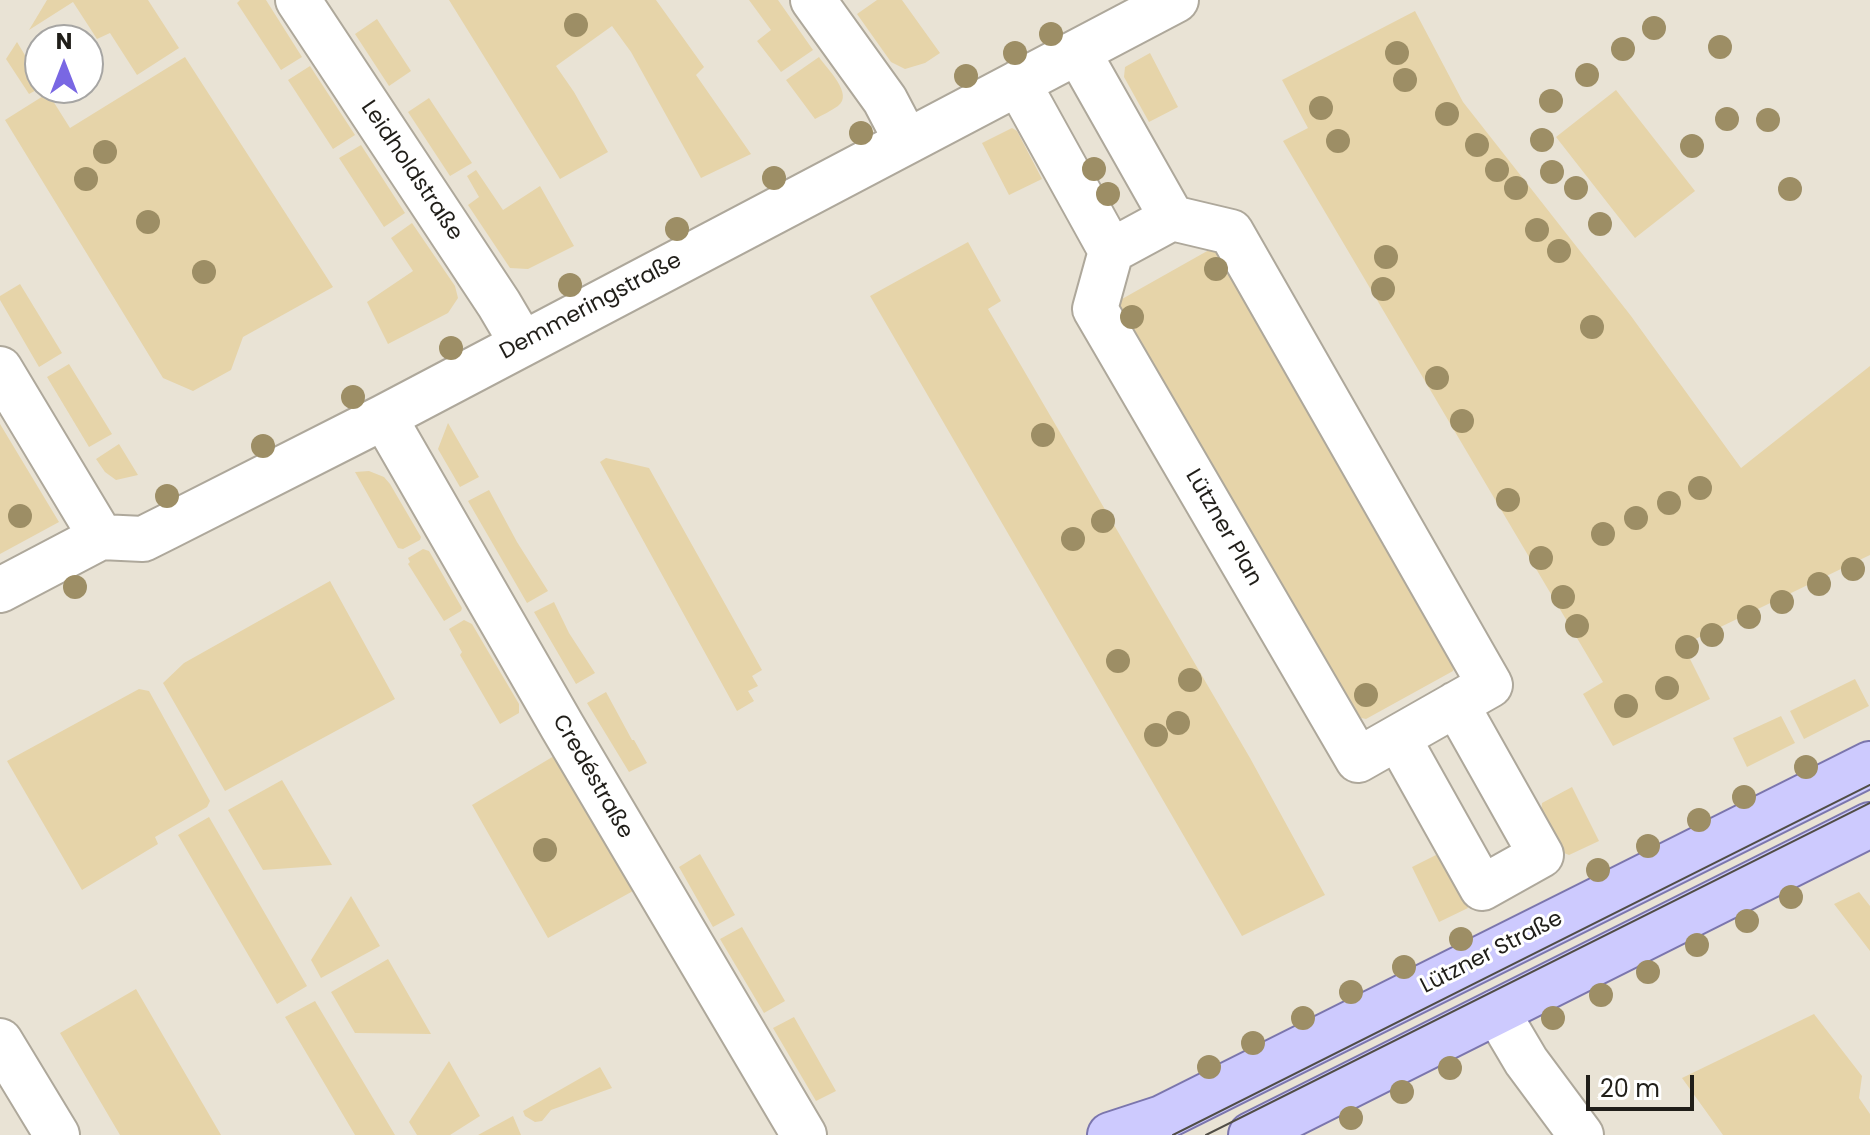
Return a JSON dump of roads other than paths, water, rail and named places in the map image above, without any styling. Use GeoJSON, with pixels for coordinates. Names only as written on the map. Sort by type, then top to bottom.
{"type":"FeatureCollection","features":[{"type":"Feature","properties":{"kind":"main road","name":"Lützner Straße"},"geometry":{"type":"LineString","coordinates":[[1110,1135],[1162,1118],[1870,764]]}},
{"type":"Feature","properties":{"kind":"main road"},"geometry":{"type":"LineString","coordinates":[[1251,1135],[1868,832]]}},
{"type":"Feature","properties":{"kind":"street","name":"Leidholdstraße"},"geometry":{"type":"LineString","coordinates":[[298,0],[491,291],[522,343]]}},
{"type":"Feature","properties":{"kind":"street"},"geometry":{"type":"LineString","coordinates":[[813,0],[885,100],[906,140]]}},
{"type":"Feature","properties":{"kind":"street","name":"Demmeringstraße"},"geometry":{"type":"LineString","coordinates":[[101,537],[143,539],[384,417],[1176,0]]}},
{"type":"Feature","properties":{"kind":"street"},"geometry":{"type":"LineString","coordinates":[[1018,83],[1111,251],[1172,218],[1078,52]]}},
{"type":"Feature","properties":{"kind":"street","name":"Lützner Plan"},"geometry":{"type":"LineString","coordinates":[[1111,251],[1095,309],[1358,760],[1490,685],[1231,232],[1172,218]]}},
{"type":"Feature","properties":{"kind":"street"},"geometry":{"type":"LineString","coordinates":[[0,369],[101,537],[0,590]]}},
{"type":"Feature","properties":{"kind":"street","name":"Credéstraße"},"geometry":{"type":"LineString","coordinates":[[384,417],[804,1135]]}},
{"type":"Feature","properties":{"kind":"street"},"geometry":{"type":"LineString","coordinates":[[1398,738],[1482,888],[1541,855],[1456,704]]}},
{"type":"Feature","properties":{"kind":"street"},"geometry":{"type":"LineString","coordinates":[[1497,1012],[1526,1061],[1581,1135]]}},
{"type":"Feature","properties":{"kind":"street"},"geometry":{"type":"LineString","coordinates":[[0,1041],[57,1135]]}},
{"type":"Feature","properties":{"kind":"tram line"},"geometry":{"type":"LineString","coordinates":[[1173,1135],[1870,785]]}},
{"type":"Feature","properties":{"kind":"tram line"},"geometry":{"type":"LineString","coordinates":[[1206,1135],[1870,803]]}}]}
